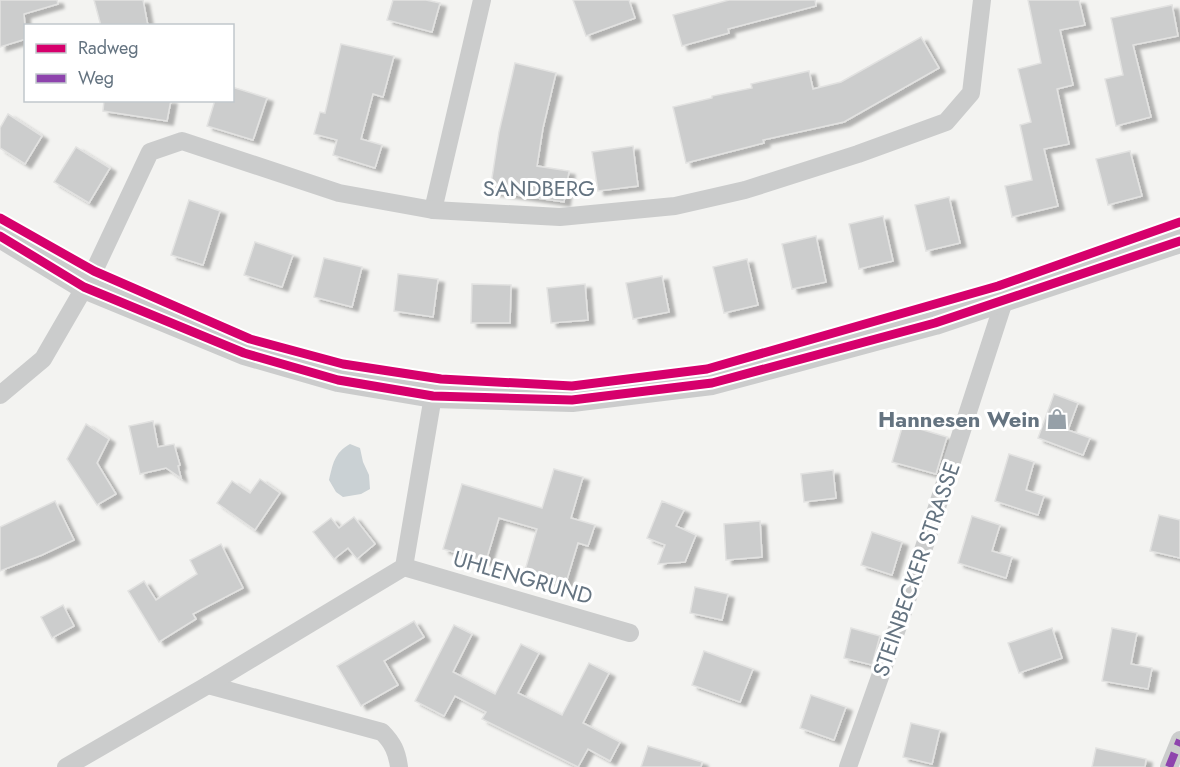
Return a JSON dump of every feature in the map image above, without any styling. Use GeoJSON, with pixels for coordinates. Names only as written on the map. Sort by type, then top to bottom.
{"type":"FeatureCollection","features":[{"type":"Feature","properties":{"kind":"street"},"geometry":{"type":"LineString","coordinates":[[433,210],[482,0]]}},
{"type":"Feature","properties":{"kind":"street","name":"SANDBERG"},"geometry":{"type":"LineString","coordinates":[[0,395],[43,359],[94,271],[150,152],[182,141],[339,193],[433,210],[560,217],[675,206],[745,190],[858,154],[946,122],[971,93],[982,0]]}},
{"type":"Feature","properties":{"kind":"street"},"geometry":{"type":"LineString","coordinates":[[0,236],[84,287],[244,353],[338,380],[433,396],[572,400],[712,383],[935,322],[1180,241]]}},
{"type":"Feature","properties":{"kind":"street","name":"STEINBECKER STRASSE"},"geometry":{"type":"LineString","coordinates":[[848,767],[904,609],[1004,301]]}},
{"type":"Feature","properties":{"kind":"street"},"geometry":{"type":"LineString","coordinates":[[66,767],[404,567],[433,396]]}},
{"type":"Feature","properties":{"kind":"street","name":"UHLENGRUND"},"geometry":{"type":"LineString","coordinates":[[404,567],[630,633]]}},
{"type":"Feature","properties":{"kind":"street"},"geometry":{"type":"LineString","coordinates":[[208,685],[382,732],[392,742],[398,755],[399,767]]}},
{"type":"Feature","properties":{"kind":"street"},"geometry":{"type":"LineString","coordinates":[[1169,767],[1180,740]]}},
{"type":"Feature","properties":{"kind":"shaded area"},"geometry":{"type":"Polygon","coordinates":[[[350,444],[360,448],[369,475],[370,489],[361,494],[343,497],[336,492],[329,480],[337,455],[350,444]]]}},
{"type":"Feature","properties":{"kind":"building"},"geometry":{"type":"Polygon","coordinates":[[[0,0],[57,0],[58,4],[24,14],[24,40],[0,47],[0,0]]]}},
{"type":"Feature","properties":{"kind":"building"},"geometry":{"type":"Polygon","coordinates":[[[94,0],[143,0],[148,24],[100,24],[94,0]]]}},
{"type":"Feature","properties":{"kind":"building"},"geometry":{"type":"Polygon","coordinates":[[[393,0],[426,0],[440,3],[432,32],[387,20],[393,0]]]}},
{"type":"Feature","properties":{"kind":"building"},"geometry":{"type":"Polygon","coordinates":[[[573,0],[629,0],[635,18],[586,36],[573,0]]]}},
{"type":"Feature","properties":{"kind":"building"},"geometry":{"type":"Polygon","coordinates":[[[729,0],[815,0],[816,6],[728,29],[729,33],[682,46],[673,15],[729,0]]]}},
{"type":"Feature","properties":{"kind":"building"},"geometry":{"type":"Polygon","coordinates":[[[1028,0],[1079,0],[1085,25],[1060,30],[1073,85],[1057,89],[1069,144],[1044,149],[1058,206],[1012,217],[1005,186],[1032,180],[1020,125],[1031,122],[1018,69],[1041,63],[1028,0]]]}},
{"type":"Feature","properties":{"kind":"building"},"geometry":{"type":"Polygon","coordinates":[[[1172,5],[1178,36],[1133,45],[1151,117],[1116,126],[1105,79],[1123,75],[1111,18],[1172,5]]]}},
{"type":"Feature","properties":{"kind":"building"},"geometry":{"type":"Polygon","coordinates":[[[921,37],[939,68],[844,122],[763,140],[764,143],[686,163],[673,107],[752,88],[751,84],[809,71],[813,89],[841,82],[921,37]]]}},
{"type":"Feature","properties":{"kind":"building"},"geometry":{"type":"Polygon","coordinates":[[[341,44],[394,56],[383,97],[373,94],[361,139],[382,145],[375,168],[333,155],[337,140],[314,134],[320,112],[325,113],[341,44]]]}},
{"type":"Feature","properties":{"kind":"building"},"geometry":{"type":"Polygon","coordinates":[[[515,63],[556,73],[537,166],[569,171],[564,202],[490,191],[499,132],[515,63]]]}},
{"type":"Feature","properties":{"kind":"building"},"geometry":{"type":"Polygon","coordinates":[[[234,88],[267,98],[253,140],[207,126],[214,102],[234,102],[234,88]]]}},
{"type":"Feature","properties":{"kind":"building"},"geometry":{"type":"Polygon","coordinates":[[[104,102],[171,102],[167,121],[103,111],[104,102]]]}},
{"type":"Feature","properties":{"kind":"building"},"geometry":{"type":"Polygon","coordinates":[[[8,114],[42,136],[25,164],[0,148],[0,128],[8,114]]]}},
{"type":"Feature","properties":{"kind":"building"},"geometry":{"type":"Polygon","coordinates":[[[633,146],[638,186],[598,191],[592,152],[633,146]]]}},
{"type":"Feature","properties":{"kind":"building"},"geometry":{"type":"Polygon","coordinates":[[[76,147],[110,168],[89,203],[54,182],[76,147]]]}},
{"type":"Feature","properties":{"kind":"building"},"geometry":{"type":"Polygon","coordinates":[[[1130,151],[1142,196],[1108,205],[1096,159],[1130,151]]]}},
{"type":"Feature","properties":{"kind":"building"},"geometry":{"type":"Polygon","coordinates":[[[949,197],[960,243],[926,251],[915,205],[949,197]]]}},
{"type":"Feature","properties":{"kind":"building"},"geometry":{"type":"Polygon","coordinates":[[[189,200],[220,211],[203,265],[171,255],[189,200]]]}},
{"type":"Feature","properties":{"kind":"building"},"geometry":{"type":"Polygon","coordinates":[[[883,216],[893,261],[859,269],[849,224],[883,216]]]}},
{"type":"Feature","properties":{"kind":"building"},"geometry":{"type":"Polygon","coordinates":[[[816,236],[826,282],[792,289],[782,244],[816,236]]]}},
{"type":"Feature","properties":{"kind":"building"},"geometry":{"type":"Polygon","coordinates":[[[255,242],[293,255],[282,287],[244,275],[255,242]]]}},
{"type":"Feature","properties":{"kind":"building"},"geometry":{"type":"Polygon","coordinates":[[[324,258],[362,267],[352,307],[314,297],[324,258]]]}},
{"type":"Feature","properties":{"kind":"building"},"geometry":{"type":"Polygon","coordinates":[[[747,259],[758,305],[724,313],[713,267],[747,259]]]}},
{"type":"Feature","properties":{"kind":"building"},"geometry":{"type":"Polygon","coordinates":[[[398,274],[438,279],[433,317],[394,311],[398,274]]]}},
{"type":"Feature","properties":{"kind":"building"},"geometry":{"type":"Polygon","coordinates":[[[662,276],[669,312],[633,319],[626,283],[662,276]]]}},
{"type":"Feature","properties":{"kind":"building"},"geometry":{"type":"Polygon","coordinates":[[[472,284],[511,285],[510,323],[471,323],[472,284]]]}},
{"type":"Feature","properties":{"kind":"building"},"geometry":{"type":"Polygon","coordinates":[[[585,284],[588,320],[551,323],[547,288],[585,284]]]}},
{"type":"Feature","properties":{"kind":"building"},"geometry":{"type":"Polygon","coordinates":[[[1054,394],[1078,403],[1068,430],[1090,438],[1083,455],[1038,438],[1054,394]]]}},
{"type":"Feature","properties":{"kind":"building"},"geometry":{"type":"Polygon","coordinates":[[[153,421],[158,447],[174,444],[181,478],[166,468],[140,474],[129,426],[153,421]]]}},
{"type":"Feature","properties":{"kind":"building"},"geometry":{"type":"Polygon","coordinates":[[[86,424],[109,439],[97,463],[116,494],[97,505],[67,459],[86,424]]]}},
{"type":"Feature","properties":{"kind":"building"},"geometry":{"type":"Polygon","coordinates":[[[903,424],[947,437],[936,474],[892,462],[903,424]]]}},
{"type":"Feature","properties":{"kind":"building"},"geometry":{"type":"Polygon","coordinates":[[[1009,454],[1034,462],[1026,490],[1044,496],[1038,515],[995,501],[1009,454]]]}},
{"type":"Feature","properties":{"kind":"building"},"geometry":{"type":"Polygon","coordinates":[[[554,469],[583,477],[571,518],[595,525],[588,546],[578,543],[565,586],[524,574],[537,529],[499,518],[486,561],[443,549],[462,484],[542,508],[554,469]]]}},
{"type":"Feature","properties":{"kind":"building"},"geometry":{"type":"Polygon","coordinates":[[[833,470],[836,498],[804,502],[801,474],[833,470]]]}},
{"type":"Feature","properties":{"kind":"building"},"geometry":{"type":"Polygon","coordinates":[[[260,479],[280,493],[255,530],[217,503],[232,481],[250,493],[260,479]]]}},
{"type":"Feature","properties":{"kind":"building"},"geometry":{"type":"Polygon","coordinates":[[[55,501],[74,540],[0,571],[0,527],[55,501]]]}},
{"type":"Feature","properties":{"kind":"building"},"geometry":{"type":"Polygon","coordinates":[[[662,501],[684,510],[676,526],[696,535],[685,562],[658,564],[665,545],[647,538],[662,501]]]}},
{"type":"Feature","properties":{"kind":"building"},"geometry":{"type":"Polygon","coordinates":[[[1159,515],[1180,520],[1180,558],[1150,551],[1159,515]]]}},
{"type":"Feature","properties":{"kind":"building"},"geometry":{"type":"Polygon","coordinates":[[[972,516],[1000,525],[992,551],[1012,557],[1006,578],[958,563],[972,516]]]}},
{"type":"Feature","properties":{"kind":"building"},"geometry":{"type":"Polygon","coordinates":[[[354,517],[375,544],[357,559],[348,548],[334,559],[313,532],[331,518],[339,528],[354,517]]]}},
{"type":"Feature","properties":{"kind":"building"},"geometry":{"type":"Polygon","coordinates":[[[760,521],[762,557],[726,560],[724,524],[760,521]]]}},
{"type":"Feature","properties":{"kind":"building"},"geometry":{"type":"Polygon","coordinates":[[[872,532],[902,542],[892,575],[861,565],[872,532]]]}},
{"type":"Feature","properties":{"kind":"building"},"geometry":{"type":"Polygon","coordinates":[[[221,544],[243,588],[193,614],[196,619],[159,642],[128,591],[144,581],[156,600],[197,574],[190,560],[221,544]]]}},
{"type":"Feature","properties":{"kind":"building"},"geometry":{"type":"Polygon","coordinates":[[[695,587],[728,594],[722,620],[690,613],[695,587]]]}},
{"type":"Feature","properties":{"kind":"building"},"geometry":{"type":"Polygon","coordinates":[[[63,605],[74,626],[52,638],[41,617],[63,605]]]}},
{"type":"Feature","properties":{"kind":"building"},"geometry":{"type":"Polygon","coordinates":[[[414,621],[424,637],[384,661],[398,685],[361,706],[337,666],[414,621]]]}},
{"type":"Feature","properties":{"kind":"building"},"geometry":{"type":"Polygon","coordinates":[[[454,625],[472,634],[453,672],[495,694],[521,644],[539,653],[518,693],[562,715],[589,663],[609,673],[583,723],[620,742],[610,761],[588,749],[578,767],[482,719],[486,712],[455,696],[444,716],[415,701],[454,625]]]}},
{"type":"Feature","properties":{"kind":"building"},"geometry":{"type":"Polygon","coordinates":[[[851,628],[880,636],[872,665],[844,658],[851,628]]]}},
{"type":"Feature","properties":{"kind":"building"},"geometry":{"type":"Polygon","coordinates":[[[1052,628],[1062,658],[1019,673],[1008,643],[1052,628]]]}},
{"type":"Feature","properties":{"kind":"building"},"geometry":{"type":"Polygon","coordinates":[[[1112,628],[1137,633],[1131,664],[1152,668],[1148,689],[1102,681],[1112,628]]]}},
{"type":"Feature","properties":{"kind":"building"},"geometry":{"type":"Polygon","coordinates":[[[704,651],[753,669],[740,702],[692,685],[704,651]]]}},
{"type":"Feature","properties":{"kind":"building"},"geometry":{"type":"Polygon","coordinates":[[[811,695],[846,707],[834,740],[800,728],[811,695]]]}},
{"type":"Feature","properties":{"kind":"building"},"geometry":{"type":"Polygon","coordinates":[[[911,723],[940,730],[932,764],[903,757],[911,723]]]}},
{"type":"Feature","properties":{"kind":"building"},"geometry":{"type":"Polygon","coordinates":[[[648,746],[702,762],[701,767],[641,767],[648,746]]]}},
{"type":"Feature","properties":{"kind":"building"},"geometry":{"type":"Polygon","coordinates":[[[1096,748],[1146,759],[1145,767],[1092,767],[1096,748]]]}},
{"type":"Feature","properties":{"kind":"marked path"},"geometry":{"type":"LineString","coordinates":[[1169,767],[1180,740]]}},
{"type":"Feature","properties":{"kind":"cycle path"},"geometry":{"type":"LineString","coordinates":[[0,218],[94,271],[250,339],[343,364],[441,379],[572,386],[707,369],[998,286],[1180,222]]}},
{"type":"Feature","properties":{"kind":"cycle path"},"geometry":{"type":"LineString","coordinates":[[0,236],[84,287],[244,353],[338,380],[433,396],[572,400],[712,383],[935,323],[1180,241]]}},
{"type":"Feature","properties":{"kind":"place","name":"Hannesen Wein"},"geometry":{"type":"Point","coordinates":[1057,419]}}]}
